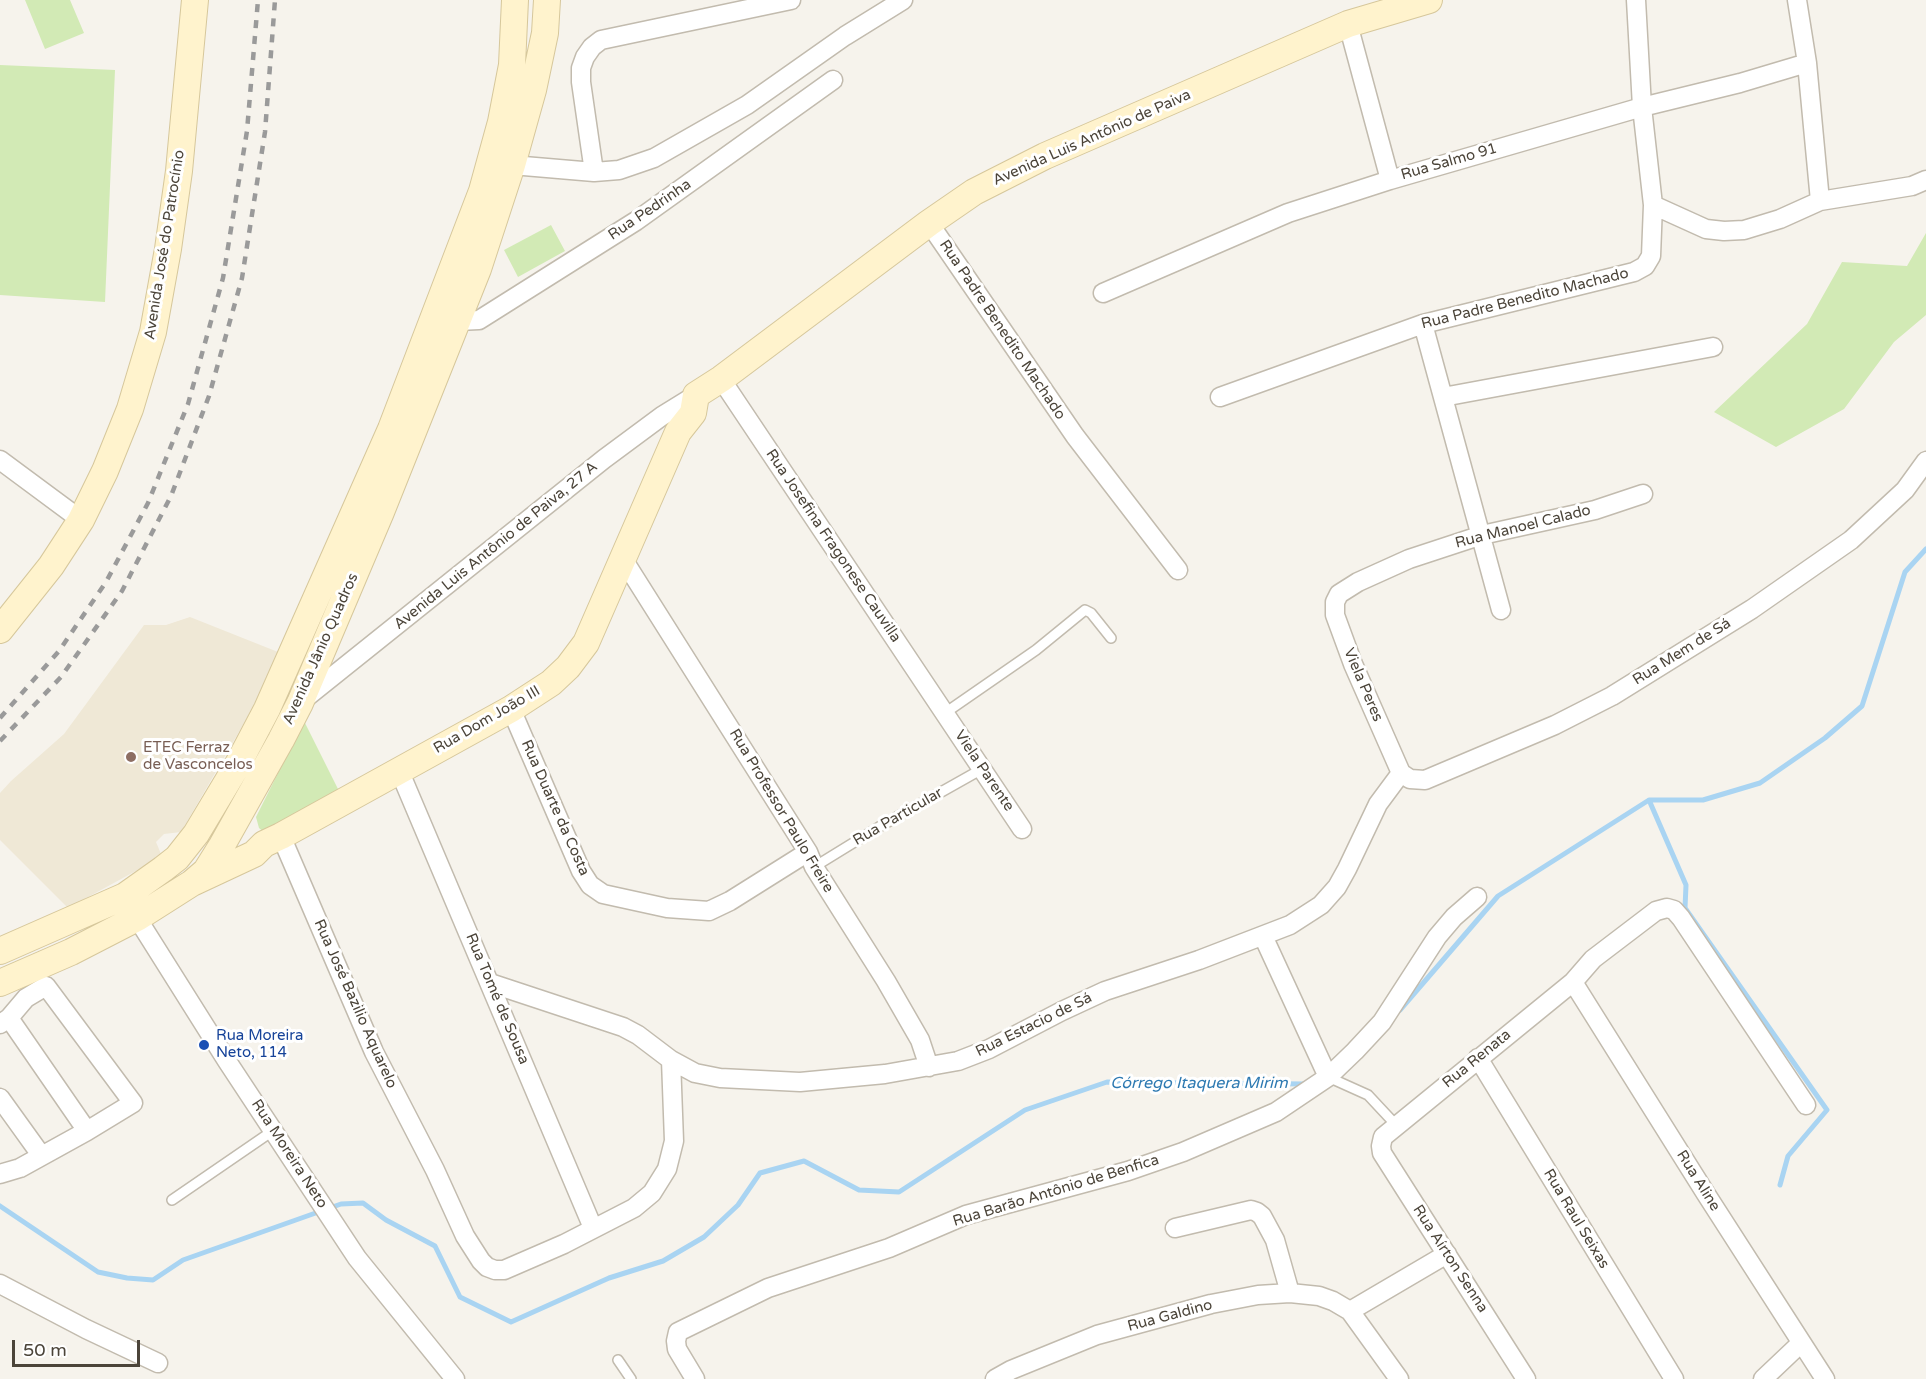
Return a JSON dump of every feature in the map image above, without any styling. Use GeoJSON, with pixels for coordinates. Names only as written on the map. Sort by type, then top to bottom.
{"type":"FeatureCollection","features":[{"type":"Feature","properties":{"kind":"main road","name":"Avenida José do Patrocínio"},"geometry":{"type":"LineString","coordinates":[[3,620],[51,567],[81,520],[105,471],[130,409],[153,332],[179,171],[195,0]]}},
{"type":"Feature","properties":{"kind":"main road"},"geometry":{"type":"LineString","coordinates":[[491,195],[514,42],[515,0]]}},
{"type":"Feature","properties":{"kind":"main road"},"geometry":{"type":"LineString","coordinates":[[491,195],[512,165],[544,42],[547,0]]}},
{"type":"Feature","properties":{"kind":"main road","name":"Avenida Luis Antônio de Paiva"},"geometry":{"type":"LineString","coordinates":[[696,395],[721,379],[929,223],[974,192],[1045,156],[1348,24],[1429,0]]}},
{"type":"Feature","properties":{"kind":"main road"},"geometry":{"type":"LineString","coordinates":[[514,42],[544,42]]}},
{"type":"Feature","properties":{"kind":"main road","name":"Avenida Jânio Quadros"},"geometry":{"type":"LineString","coordinates":[[0,983],[71,952],[138,918],[192,883],[206,871],[222,847],[300,703],[381,512],[458,321],[491,195]]}},
{"type":"Feature","properties":{"kind":"main road","name":"Avenida Jânio Quadros"},"geometry":{"type":"LineString","coordinates":[[0,951],[125,896],[177,858],[196,834],[267,709],[391,429],[491,195]]}},
{"type":"Feature","properties":{"kind":"main road","name":"Rua Dom João III"},"geometry":{"type":"LineString","coordinates":[[192,883],[254,854],[272,840],[511,709],[551,683],[568,667],[586,643],[678,432],[693,412],[696,395]]}},
{"type":"Feature","properties":{"kind":"main road","name":"Rua Dom João III"},"geometry":{"type":"LineString","coordinates":[[177,858],[251,841],[272,840]]}},
{"type":"Feature","properties":{"kind":"street"},"geometry":{"type":"LineString","coordinates":[[594,172],[581,82],[581,68],[592,47],[601,40],[791,0]]}},
{"type":"Feature","properties":{"kind":"street"},"geometry":{"type":"LineString","coordinates":[[512,165],[594,172],[619,170],[654,159],[747,105],[845,36],[903,0]]}},
{"type":"Feature","properties":{"kind":"street","name":"Rua Padre Benedito Machado"},"geometry":{"type":"LineString","coordinates":[[1220,397],[1423,324],[1634,272],[1645,266],[1651,256],[1653,206],[1642,107],[1636,0]]}},
{"type":"Feature","properties":{"kind":"street"},"geometry":{"type":"LineString","coordinates":[[1797,0],[1807,63],[1820,201]]}},
{"type":"Feature","properties":{"kind":"street"},"geometry":{"type":"LineString","coordinates":[[1348,24],[1390,180]]}},
{"type":"Feature","properties":{"kind":"street","name":"Rua Salmo 91"},"geometry":{"type":"LineString","coordinates":[[1103,293],[1288,213],[1390,180],[1642,107],[1740,83],[1807,63]]}},
{"type":"Feature","properties":{"kind":"street","name":"Rua Pedrinha"},"geometry":{"type":"LineString","coordinates":[[458,321],[479,320],[636,220],[833,80]]}},
{"type":"Feature","properties":{"kind":"street"},"geometry":{"type":"LineString","coordinates":[[1653,206],[1706,229],[1744,230],[1820,201],[1912,186],[1926,180]]}},
{"type":"Feature","properties":{"kind":"street","name":"Rua Padre Benedito Machado"},"geometry":{"type":"LineString","coordinates":[[929,223],[1075,436],[1178,570]]}},
{"type":"Feature","properties":{"kind":"street"},"geometry":{"type":"LineString","coordinates":[[1423,324],[1501,610]]}},
{"type":"Feature","properties":{"kind":"street"},"geometry":{"type":"LineString","coordinates":[[1443,397],[1713,347]]}},
{"type":"Feature","properties":{"kind":"street","name":"Rua Josefina Fragonese Cauvilla"},"geometry":{"type":"LineString","coordinates":[[721,379],[945,713]]}},
{"type":"Feature","properties":{"kind":"street","name":"Avenida Luis Antônio de Paiva, 27 A"},"geometry":{"type":"LineString","coordinates":[[300,703],[604,459],[662,416],[696,395]]}},
{"type":"Feature","properties":{"kind":"street"},"geometry":{"type":"LineString","coordinates":[[0,460],[81,520]]}},
{"type":"Feature","properties":{"kind":"street","name":"Rua Mem de Sá"},"geometry":{"type":"LineString","coordinates":[[1401,773],[1410,779],[1425,780],[1555,725],[1612,696],[1752,609],[1851,540],[1905,490],[1926,461]]}},
{"type":"Feature","properties":{"kind":"street","name":"Rua Manoel Calado"},"geometry":{"type":"LineString","coordinates":[[1339,594],[1358,582],[1409,559],[1482,535],[1595,510],[1643,494]]}},
{"type":"Feature","properties":{"kind":"street","name":"Rua Professor Paulo Freire"},"geometry":{"type":"LineString","coordinates":[[623,559],[886,981],[920,1040],[929,1067]]}},
{"type":"Feature","properties":{"kind":"street","name":"Viela Peres"},"geometry":{"type":"LineString","coordinates":[[1339,594],[1335,602],[1335,615],[1353,664],[1401,773]]}},
{"type":"Feature","properties":{"kind":"street","name":"Rua Duarte da Costa"},"geometry":{"type":"LineString","coordinates":[[511,709],[581,871],[590,885],[603,894],[668,908],[709,911],[811,860]]}},
{"type":"Feature","properties":{"kind":"street","name":"Viela Parente"},"geometry":{"type":"LineString","coordinates":[[945,713],[1022,829]]}},
{"type":"Feature","properties":{"kind":"street","name":"Rua Tomé de Sousa"},"geometry":{"type":"LineString","coordinates":[[399,770],[593,1228]]}},
{"type":"Feature","properties":{"kind":"street","name":"Rua Estacio de Sá"},"geometry":{"type":"LineString","coordinates":[[490,983],[623,1027],[638,1035],[671,1060],[695,1073],[720,1078],[768,1081],[826,1080],[929,1067],[958,1061],[989,1049],[1106,991],[1199,960],[1290,925],[1321,904],[1337,887],[1378,804],[1401,773]]}},
{"type":"Feature","properties":{"kind":"street","name":"Rua José Bazilio Aquarelo"},"geometry":{"type":"LineString","coordinates":[[272,840],[374,1052],[435,1170],[465,1236],[481,1261],[495,1270],[504,1270],[564,1244],[593,1228]]}},
{"type":"Feature","properties":{"kind":"street","name":"Rua Barão Antônio de Benfica"},"geometry":{"type":"LineString","coordinates":[[695,1379],[676,1349],[678,1332],[768,1288],[871,1254],[966,1215],[1128,1172],[1183,1152],[1276,1112],[1328,1077],[1382,1022],[1437,938],[1454,917],[1477,897]]}},
{"type":"Feature","properties":{"kind":"street","name":"Rua Renata"},"geometry":{"type":"LineString","coordinates":[[1389,1131],[1573,982],[1593,959],[1656,911],[1667,908],[1674,910],[1681,918],[1806,1105]]}},
{"type":"Feature","properties":{"kind":"street","name":"Rua Moreira Neto"},"geometry":{"type":"LineString","coordinates":[[138,918],[227,1061],[357,1258],[451,1378]]}},
{"type":"Feature","properties":{"kind":"street"},"geometry":{"type":"LineString","coordinates":[[1263,936],[1328,1077]]}},
{"type":"Feature","properties":{"kind":"street","name":"Rua Aline"},"geometry":{"type":"LineString","coordinates":[[1573,982],[1825,1379]]}},
{"type":"Feature","properties":{"kind":"street"},"geometry":{"type":"LineString","coordinates":[[0,1174],[20,1168],[87,1131],[133,1102],[46,986],[26,998],[4,1021],[87,1131]]}},
{"type":"Feature","properties":{"kind":"street","name":"Rua Raul Seixas"},"geometry":{"type":"LineString","coordinates":[[1478,1058],[1674,1379]]}},
{"type":"Feature","properties":{"kind":"street"},"geometry":{"type":"LineString","coordinates":[[593,1228],[634,1208],[652,1193],[666,1169],[674,1141],[671,1060]]}},
{"type":"Feature","properties":{"kind":"street"},"geometry":{"type":"LineString","coordinates":[[0,1098],[42,1155]]}},
{"type":"Feature","properties":{"kind":"street","name":"Rua Aírton Senna"},"geometry":{"type":"LineString","coordinates":[[1389,1131],[1381,1146],[1382,1153],[1526,1379]]}},
{"type":"Feature","properties":{"kind":"street"},"geometry":{"type":"LineString","coordinates":[[1175,1228],[1251,1210],[1257,1212],[1262,1216],[1275,1240],[1290,1293]]}},
{"type":"Feature","properties":{"kind":"street"},"geometry":{"type":"LineString","coordinates":[[1399,1379],[1350,1311],[1447,1254]]}},
{"type":"Feature","properties":{"kind":"street"},"geometry":{"type":"LineString","coordinates":[[4,1290],[158,1363]]}},
{"type":"Feature","properties":{"kind":"street","name":"Rua Galdino"},"geometry":{"type":"LineString","coordinates":[[995,1379],[1011,1370],[1097,1335],[1211,1304],[1258,1295],[1290,1293],[1319,1296],[1350,1311]]}},
{"type":"Feature","properties":{"kind":"street"},"geometry":{"type":"LineString","coordinates":[[1762,1379],[1801,1343]]}},
{"type":"Feature","properties":{"kind":"lane"},"geometry":{"type":"LineString","coordinates":[[945,713],[1036,650],[1085,610],[1091,613],[1112,638]]}},
{"type":"Feature","properties":{"kind":"lane","name":"Rua Particular"},"geometry":{"type":"LineString","coordinates":[[811,860],[982,769]]}},
{"type":"Feature","properties":{"kind":"lane"},"geometry":{"type":"LineString","coordinates":[[1328,1077],[1368,1095],[1389,1131]]}},
{"type":"Feature","properties":{"kind":"lane"},"geometry":{"type":"LineString","coordinates":[[172,1200],[274,1130]]}},
{"type":"Feature","properties":{"kind":"lane"},"geometry":{"type":"LineString","coordinates":[[618,1360],[631,1379]]}},
{"type":"Feature","properties":{"kind":"shaded area","name":"ETEC Ferraz de Vasconcelos"},"geometry":{"type":"Polygon","coordinates":[[[190,617],[278,652],[254,706],[181,832],[164,834],[156,842],[161,854],[143,867],[68,908],[0,840],[0,793],[64,734],[144,625],[166,625],[190,617]]]}},
{"type":"Feature","properties":{"kind":"green space"},"geometry":{"type":"Polygon","coordinates":[[[25,0],[70,0],[84,33],[45,49],[25,0]]]}},
{"type":"Feature","properties":{"kind":"green space"},"geometry":{"type":"Polygon","coordinates":[[[0,65],[115,70],[105,302],[0,295],[0,65]]]}},
{"type":"Feature","properties":{"kind":"green space"},"geometry":{"type":"Polygon","coordinates":[[[551,225],[565,251],[518,277],[504,250],[551,225]]]}},
{"type":"Feature","properties":{"kind":"green space"},"geometry":{"type":"Polygon","coordinates":[[[1926,233],[1926,315],[1894,342],[1844,409],[1776,447],[1714,412],[1807,324],[1842,262],[1907,266],[1926,233]]]}},
{"type":"Feature","properties":{"kind":"green space"},"geometry":{"type":"Polygon","coordinates":[[[304,721],[340,793],[267,835],[259,828],[256,817],[304,721]]]}},
{"type":"Feature","properties":{"kind":"waterway","name":"Córrego Itaquera Mirim"},"geometry":{"type":"LineString","coordinates":[[1400,1010],[1498,896],[1649,800],[1703,800],[1760,783],[1825,738],[1862,706],[1905,572],[1926,549]]}},
{"type":"Feature","properties":{"kind":"waterway"},"geometry":{"type":"LineString","coordinates":[[1649,800],[1686,885],[1685,908],[1827,1110],[1788,1156],[1780,1185]]}},
{"type":"Feature","properties":{"kind":"waterway","name":"Córrego Itaquera Mirim"},"geometry":{"type":"LineString","coordinates":[[0,1206],[98,1272],[153,1280],[183,1260],[341,1204],[363,1203],[386,1220],[435,1246],[460,1297],[511,1322],[609,1278],[663,1261],[704,1237],[738,1205],[760,1173],[804,1161],[859,1190],[899,1192],[1025,1110],[1107,1082],[1305,1084]]}},
{"type":"Feature","properties":{"kind":"railway"},"geometry":{"type":"LineString","coordinates":[[0,718],[59,651],[106,582],[148,503],[188,404],[223,278],[247,131],[258,0]]}},
{"type":"Feature","properties":{"kind":"railway"},"geometry":{"type":"LineString","coordinates":[[0,741],[61,677],[122,591],[171,496],[209,396],[242,278],[265,132],[275,0]]}},
{"type":"Feature","properties":{"kind":"place","name":"ETEC Ferraz de Vasconcelos"},"geometry":{"type":"Point","coordinates":[131,757]}},
{"type":"Feature","properties":{"kind":"place","name":"Rua Moreira Neto, 114"},"geometry":{"type":"Point","coordinates":[204,1045]}}]}
